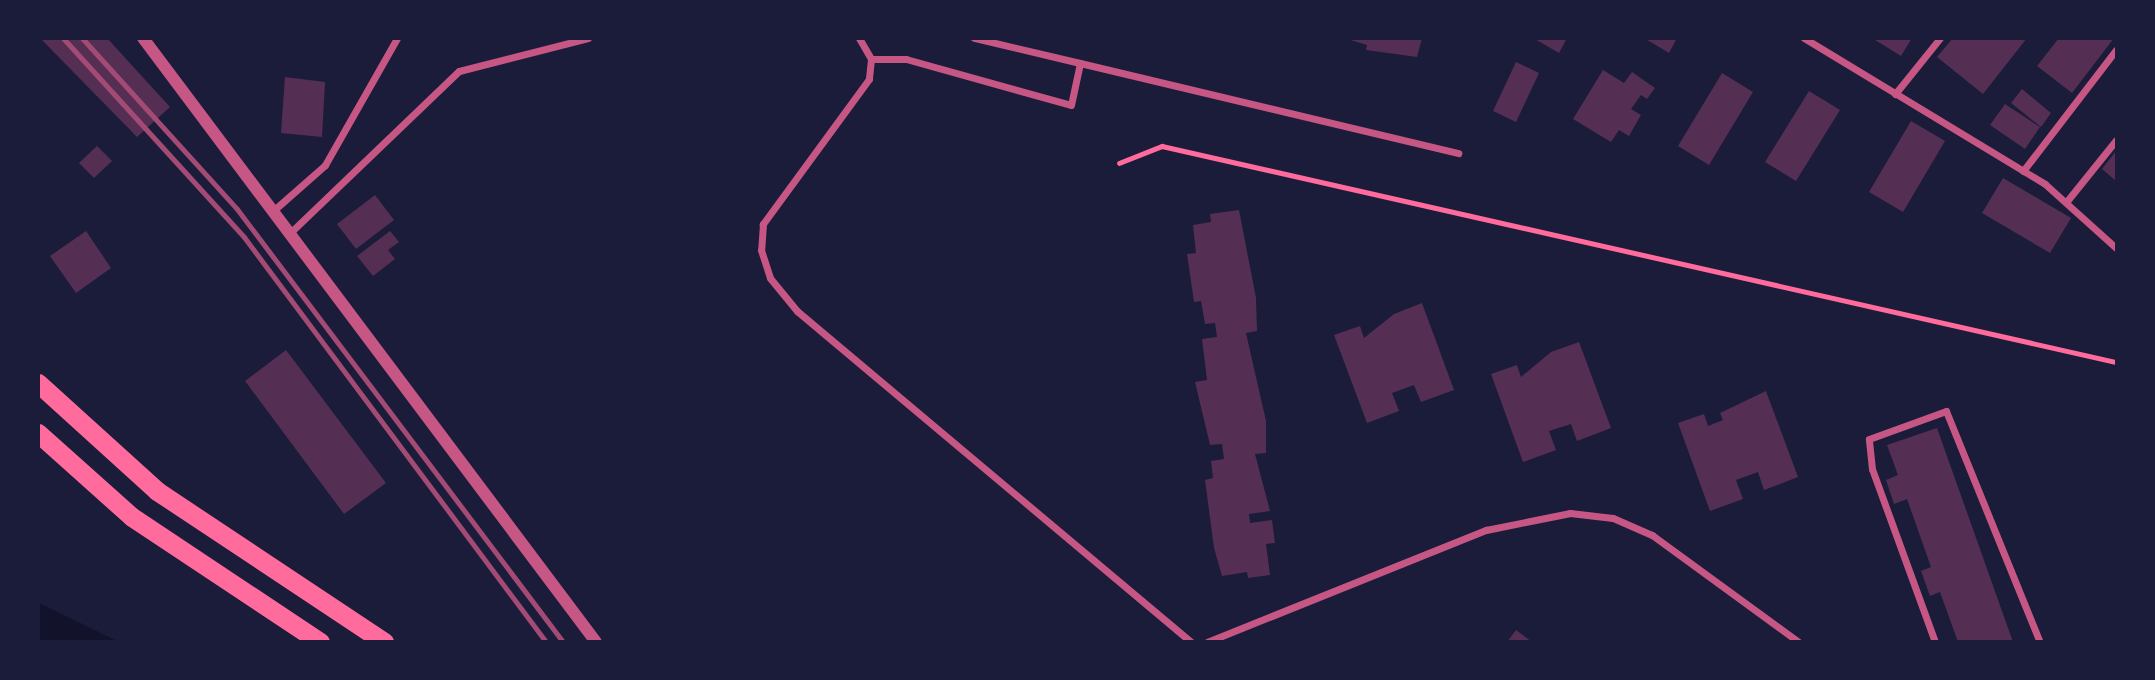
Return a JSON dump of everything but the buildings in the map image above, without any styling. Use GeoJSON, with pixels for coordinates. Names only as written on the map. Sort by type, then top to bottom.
{"type":"FeatureCollection","features":[{"type":"Feature","properties":{"kind":"highway"},"geometry":{"type":"LineString","coordinates":[[38,383],[157,491],[384,642]]}},
{"type":"Feature","properties":{"kind":"highway"},"geometry":{"type":"LineString","coordinates":[[38,433],[145,526],[320,642]]}},
{"type":"Feature","properties":{"kind":"street"},"geometry":{"type":"LineString","coordinates":[[144,38],[292,231],[596,642]]}},
{"type":"Feature","properties":{"kind":"street"},"geometry":{"type":"LineString","coordinates":[[274,209],[325,165],[397,38]]}},
{"type":"Feature","properties":{"kind":"street"},"geometry":{"type":"LineString","coordinates":[[292,231],[459,71],[588,38]]}},
{"type":"Feature","properties":{"kind":"street"},"geometry":{"type":"LineString","coordinates":[[859,38],[871,60],[861,91],[763,224],[761,250],[770,278],[797,311],[1191,642]]}},
{"type":"Feature","properties":{"kind":"street"},"geometry":{"type":"LineString","coordinates":[[974,38],[1458,153]]}},
{"type":"Feature","properties":{"kind":"street"},"geometry":{"type":"LineString","coordinates":[[1804,38],[1815,41],[1895,94],[2023,171],[2067,201],[2116,248]]}},
{"type":"Feature","properties":{"kind":"street"},"geometry":{"type":"LineString","coordinates":[[1895,94],[1940,38]]}},
{"type":"Feature","properties":{"kind":"street"},"geometry":{"type":"LineString","coordinates":[[2023,171],[2116,50]]}},
{"type":"Feature","properties":{"kind":"street"},"geometry":{"type":"LineString","coordinates":[[871,60],[906,59],[1071,104],[1080,63]]}},
{"type":"Feature","properties":{"kind":"street"},"geometry":{"type":"LineString","coordinates":[[2067,201],[2116,141]]}},
{"type":"Feature","properties":{"kind":"street"},"geometry":{"type":"LineString","coordinates":[[1935,642],[1872,469],[1869,439],[1946,411],[2040,642]]}},
{"type":"Feature","properties":{"kind":"street"},"geometry":{"type":"LineString","coordinates":[[1207,642],[1486,530],[1570,513],[1612,518],[1652,535],[1799,642]]}},
{"type":"Feature","properties":{"kind":"path"},"geometry":{"type":"LineString","coordinates":[[1119,163],[1163,146],[2116,362]]}},
{"type":"Feature","properties":{"kind":"shaded area"},"geometry":{"type":"Polygon","coordinates":[[[39,603],[117,641],[39,641],[39,603]]]}},
{"type":"Feature","properties":{"kind":"railway"},"geometry":{"type":"LineString","coordinates":[[63,38],[244,237],[546,642]]}},
{"type":"Feature","properties":{"kind":"railway"},"geometry":{"type":"LineString","coordinates":[[82,38],[237,209],[563,642]]}}]}
